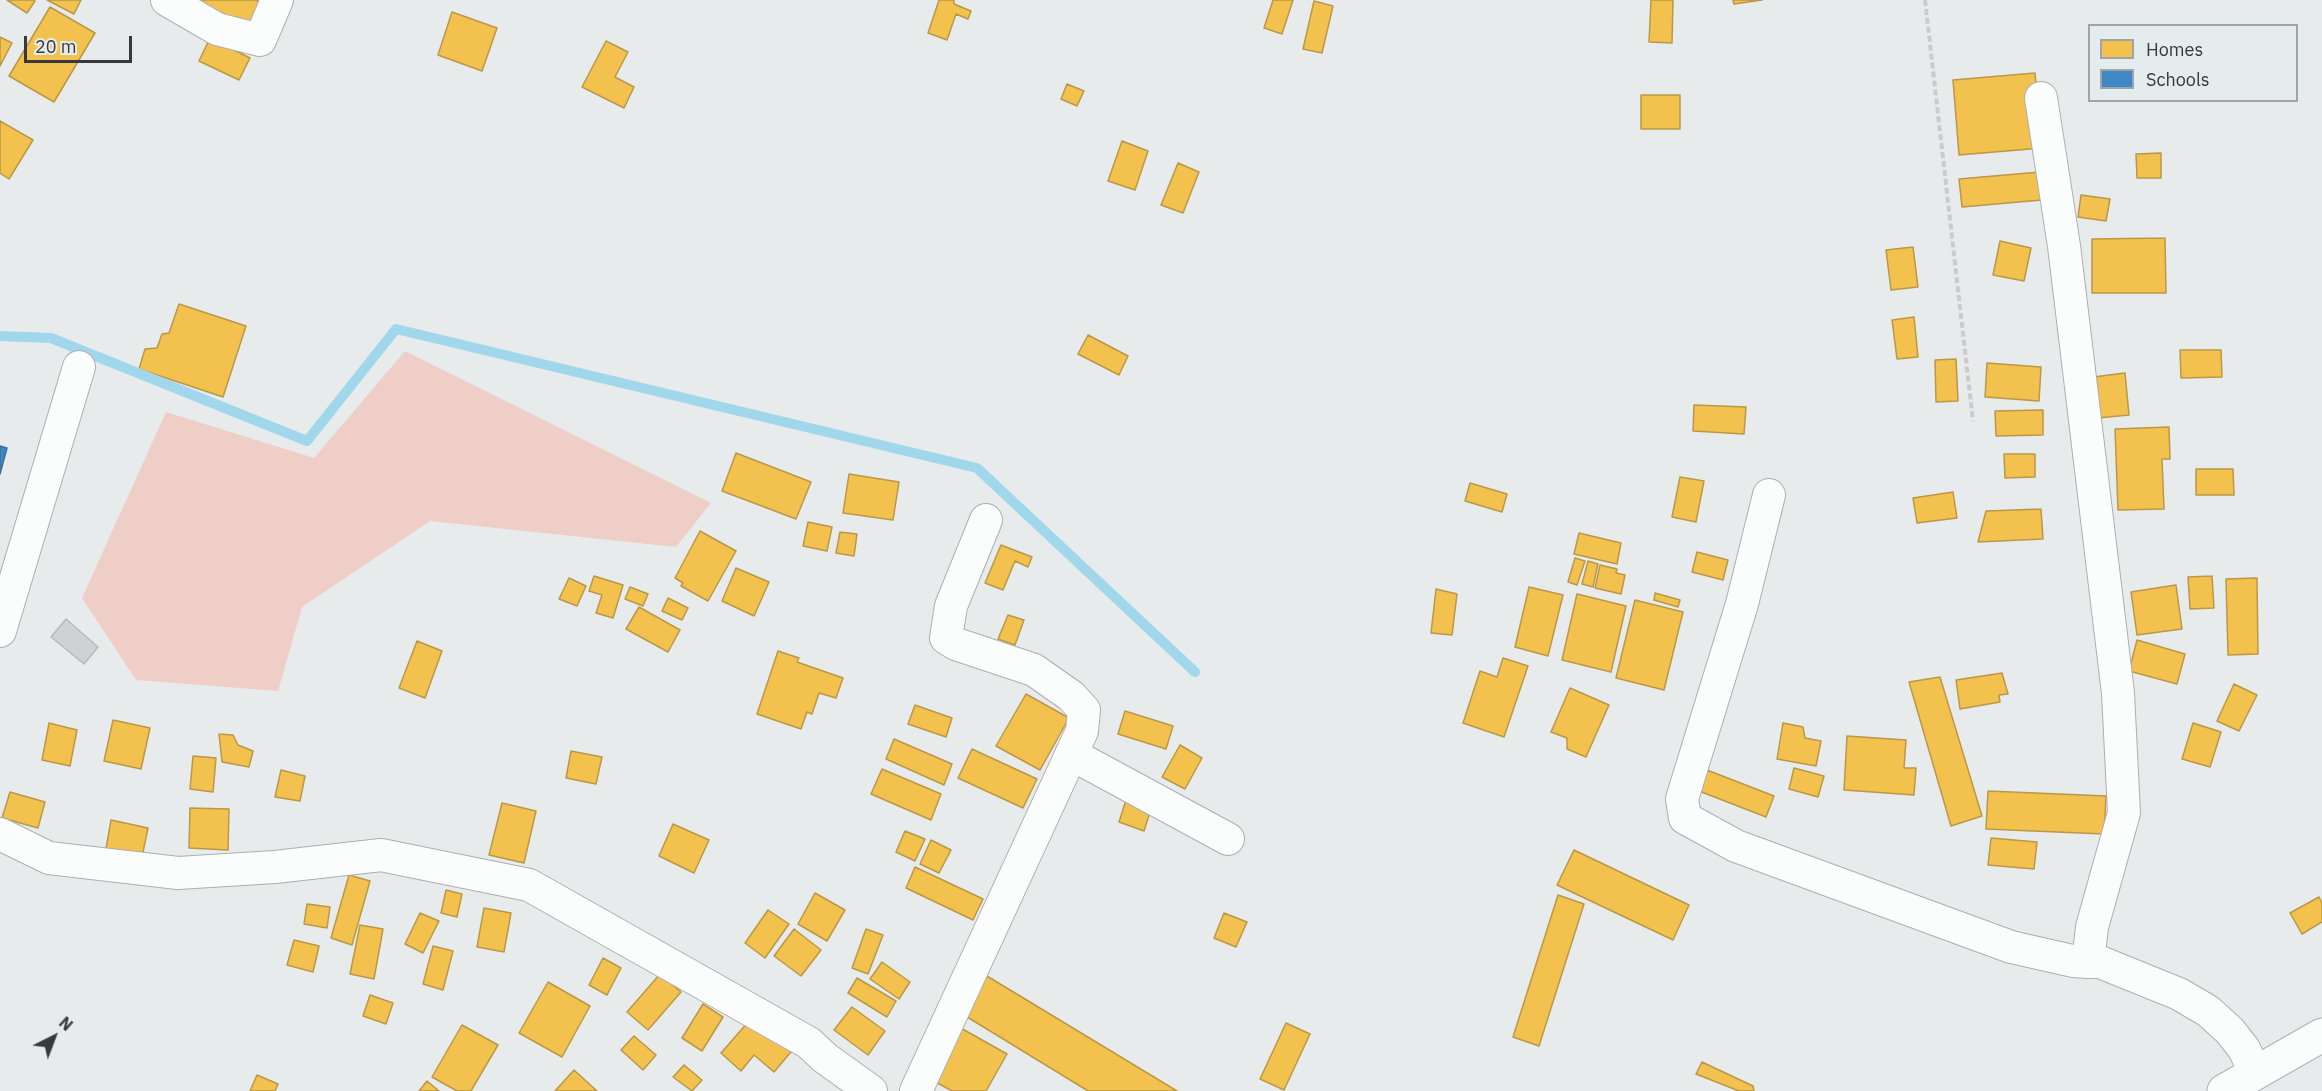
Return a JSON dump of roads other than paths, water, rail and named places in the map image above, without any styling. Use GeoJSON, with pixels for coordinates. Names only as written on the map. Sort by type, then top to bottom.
{"type":"FeatureCollection","features":[{"type":"Feature","properties":{"kind":"main road"},"geometry":{"type":"LineString","coordinates":[[2223,1091],[2322,1035]]}},
{"type":"Feature","properties":{"kind":"street"},"geometry":{"type":"LineString","coordinates":[[167,0],[217,29],[260,40],[277,0]]}},
{"type":"Feature","properties":{"kind":"street"},"geometry":{"type":"LineString","coordinates":[[2041,98],[2064,246],[2119,704],[2124,813],[2092,927],[2094,962]]}},
{"type":"Feature","properties":{"kind":"street"},"geometry":{"type":"LineString","coordinates":[[0,631],[79,367]]}},
{"type":"Feature","properties":{"kind":"street"},"geometry":{"type":"LineString","coordinates":[[1769,495],[1742,604],[1682,799],[1685,818],[1736,846],[2012,947],[2073,961],[2094,962],[2179,994],[2208,1011],[2230,1031],[2244,1049],[2255,1072]]}},
{"type":"Feature","properties":{"kind":"street"},"geometry":{"type":"LineString","coordinates":[[916,1091],[1082,731],[1084,711],[1071,696],[1034,670],[956,644],[946,638],[951,606],[986,520]]}},
{"type":"Feature","properties":{"kind":"street"},"geometry":{"type":"LineString","coordinates":[[1071,754],[1228,839]]}},
{"type":"Feature","properties":{"kind":"street"},"geometry":{"type":"LineString","coordinates":[[0,834],[49,858],[178,873],[275,867],[381,855],[530,885],[809,1043],[825,1058],[871,1091]]}},
{"type":"Feature","properties":{"kind":"waterway"},"geometry":{"type":"LineString","coordinates":[[0,336],[51,338],[307,441],[396,329],[977,468],[1195,672]]}}]}
